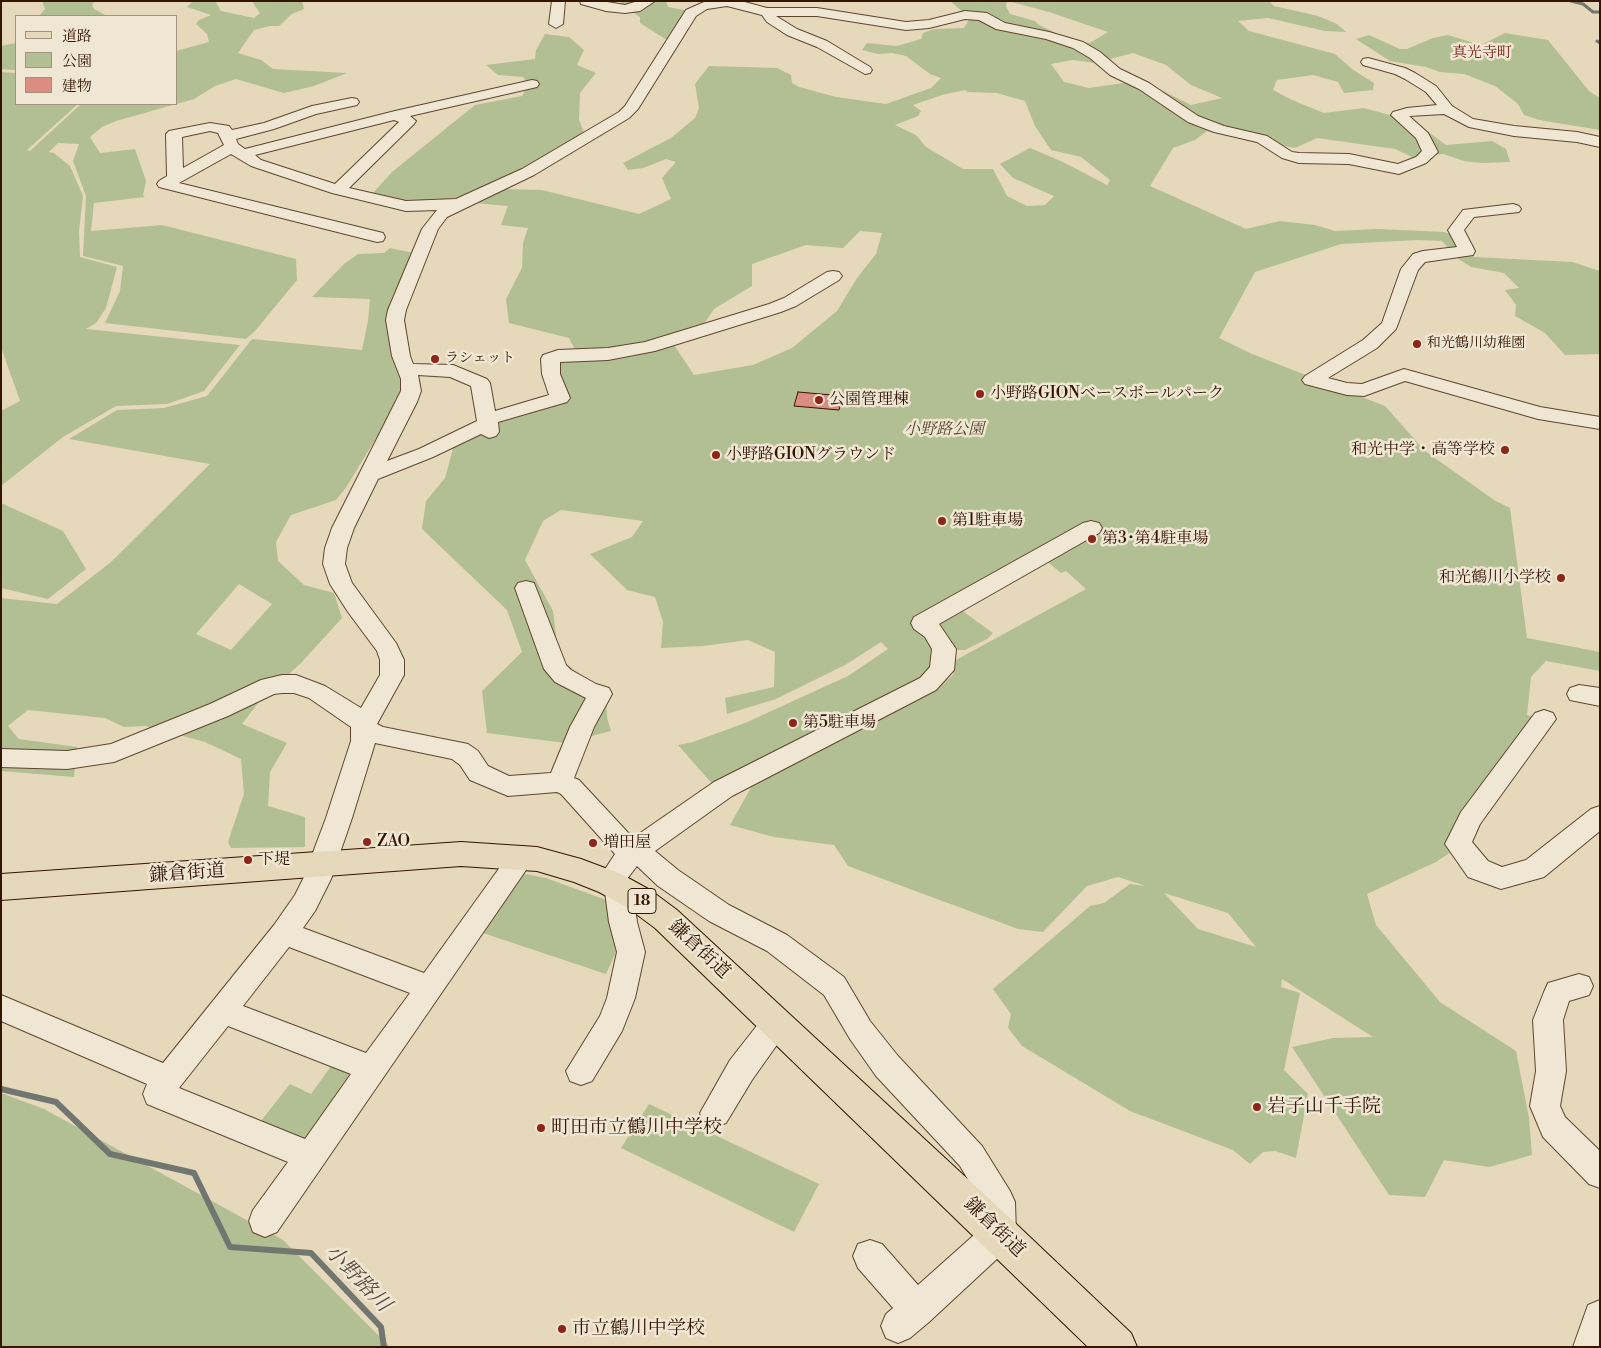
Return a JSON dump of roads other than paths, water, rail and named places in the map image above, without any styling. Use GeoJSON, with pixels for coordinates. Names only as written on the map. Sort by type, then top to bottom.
{"type":"FeatureCollection","features":[{"type":"Feature","properties":{"kind":"main road","name":"鎌倉街道"},"geometry":{"type":"LineString","coordinates":[[1,887],[461,854],[522,857],[559,864],[614,885],[639,899],[666,919],[1117,1347]]}},
{"type":"Feature","properties":{"kind":"street"},"geometry":{"type":"LineString","coordinates":[[556,24],[559,1]]}},
{"type":"Feature","properties":{"kind":"street"},"geometry":{"type":"LineString","coordinates":[[586,1],[619,9],[634,8],[649,1]]}},
{"type":"Feature","properties":{"kind":"street"},"geometry":{"type":"LineString","coordinates":[[765,12],[784,1]]}},
{"type":"Feature","properties":{"kind":"street"},"geometry":{"type":"LineString","coordinates":[[311,1156],[158,1094],[284,933],[305,903],[317,879],[339,818],[363,740],[363,727],[392,674],[392,660],[388,649],[341,584],[334,564],[336,548],[343,528],[411,391],[396,331],[397,310],[434,222],[441,214],[528,172],[624,115],[631,109],[691,13],[704,6],[723,2],[765,12],[817,12],[906,26],[929,24],[965,15],[982,16],[1001,26],[1049,36],[1078,45],[1095,54],[1114,72],[1149,88],[1192,119],[1219,129],[1262,139],[1287,155],[1298,158],[1349,159],[1399,169],[1421,160],[1430,152],[1422,136],[1398,115],[1407,112],[1447,109]]}},
{"type":"Feature","properties":{"kind":"street"},"geometry":{"type":"LineString","coordinates":[[765,12],[792,32],[822,44],[865,70]]}},
{"type":"Feature","properties":{"kind":"street"},"geometry":{"type":"LineString","coordinates":[[1368,62],[1400,71],[1410,76],[1431,89],[1447,109],[1464,121],[1514,131],[1562,135],[1600,142]]}},
{"type":"Feature","properties":{"kind":"street"},"geometry":{"type":"LineString","coordinates":[[234,146],[395,115],[532,84]]}},
{"type":"Feature","properties":{"kind":"street"},"geometry":{"type":"LineString","coordinates":[[352,102],[312,110],[269,126],[165,184],[377,237]]}},
{"type":"Feature","properties":{"kind":"street"},"geometry":{"type":"LineString","coordinates":[[338,190],[408,121],[395,115]]}},
{"type":"Feature","properties":{"kind":"street"},"geometry":{"type":"LineString","coordinates":[[175,178],[174,134],[210,127],[224,129],[234,146],[256,163],[338,190],[406,206],[459,204]]}},
{"type":"Feature","properties":{"kind":"street"},"geometry":{"type":"LineString","coordinates":[[1513,208],[1469,213],[1456,230],[1467,251],[1419,258],[1410,270],[1390,325],[1370,344],[1312,380],[1346,390],[1364,390],[1404,375],[1538,413],[1600,423]]}},
{"type":"Feature","properties":{"kind":"street"},"geometry":{"type":"LineString","coordinates":[[369,475],[426,453],[489,425],[560,398],[551,374],[550,359],[558,356],[608,354],[648,346],[775,308],[790,302],[833,276]]}},
{"type":"Feature","properties":{"kind":"street"},"geometry":{"type":"LineString","coordinates":[[407,369],[453,371],[480,383],[489,425]]}},
{"type":"Feature","properties":{"kind":"street"},"geometry":{"type":"LineString","coordinates":[[581,1071],[612,1022],[621,998],[632,952],[614,885],[622,865],[634,851],[723,789],[928,684],[942,670],[944,649],[933,631],[922,623],[1091,528]]}},
{"type":"Feature","properties":{"kind":"street"},"geometry":{"type":"LineString","coordinates":[[526,588],[556,669],[563,676],[588,690],[600,694],[582,727],[560,782]]}},
{"type":"Feature","properties":{"kind":"street"},"geometry":{"type":"LineString","coordinates":[[1,758],[67,760],[114,754],[219,710],[269,686],[296,684],[317,692],[358,718],[363,727],[377,736],[459,751],[469,758],[479,773],[508,786],[560,782],[570,788],[625,847],[645,858],[668,878],[719,913],[777,943],[834,986],[860,1030],[887,1066],[971,1156],[999,1202],[1000,1234],[907,1318],[870,1256]]}},
{"type":"Feature","properties":{"kind":"street"},"geometry":{"type":"LineString","coordinates":[[1544,720],[1470,819],[1458,844],[1478,869],[1502,878],[1534,869],[1600,816]]}},
{"type":"Feature","properties":{"kind":"street"},"geometry":{"type":"LineString","coordinates":[[265,1221],[522,857]]}},
{"type":"Feature","properties":{"kind":"street"},"geometry":{"type":"LineString","coordinates":[[284,933],[430,988]]}},
{"type":"Feature","properties":{"kind":"street"},"geometry":{"type":"LineString","coordinates":[[1579,986],[1558,992],[1548,1020],[1551,1071],[1546,1106],[1554,1127],[1600,1173]]}},
{"type":"Feature","properties":{"kind":"street"},"geometry":{"type":"LineString","coordinates":[[1,1008],[168,1079]]}},
{"type":"Feature","properties":{"kind":"street"},"geometry":{"type":"LineString","coordinates":[[222,1011],[373,1069]]}},
{"type":"Feature","properties":{"kind":"street"},"geometry":{"type":"LineString","coordinates":[[715,1113],[741,1070],[776,1023]]}},
{"type":"Feature","properties":{"kind":"street"},"geometry":{"type":"LineString","coordinates":[[1590,1347],[1600,1317]]}},
{"type":"Feature","properties":{"kind":"waterway"},"geometry":{"type":"LineString","coordinates":[[1571,1],[1583,4],[1593,12],[1600,12]]}},
{"type":"Feature","properties":{"kind":"waterway","name":"小野路川"},"geometry":{"type":"LineString","coordinates":[[1,1089],[56,1102],[110,1154],[194,1173],[230,1247],[311,1253],[381,1327],[384,1347]]}},
{"type":"Feature","properties":{"kind":"place","name":"和光鶴川幼稚園"},"geometry":{"type":"Point","coordinates":[1417,344]}},
{"type":"Feature","properties":{"kind":"place","name":"ラシェット"},"geometry":{"type":"Point","coordinates":[435,359]}},
{"type":"Feature","properties":{"kind":"place","name":"小野路GIONベースボールパーク"},"geometry":{"type":"Point","coordinates":[980,394]}},
{"type":"Feature","properties":{"kind":"place","name":"公園管理棟"},"geometry":{"type":"Point","coordinates":[819,400]}},
{"type":"Feature","properties":{"kind":"place","name":"和光中学・高等学校"},"geometry":{"type":"Point","coordinates":[1505,450]}},
{"type":"Feature","properties":{"kind":"place","name":"小野路GIONグラウンド"},"geometry":{"type":"Point","coordinates":[716,455]}},
{"type":"Feature","properties":{"kind":"place","name":"第1駐車場"},"geometry":{"type":"Point","coordinates":[942,521]}},
{"type":"Feature","properties":{"kind":"place","name":"第3･第4駐車場"},"geometry":{"type":"Point","coordinates":[1092,539]}},
{"type":"Feature","properties":{"kind":"place","name":"和光鶴川小学校"},"geometry":{"type":"Point","coordinates":[1561,578]}},
{"type":"Feature","properties":{"kind":"place","name":"第5駐車場"},"geometry":{"type":"Point","coordinates":[793,723]}},
{"type":"Feature","properties":{"kind":"place","name":"ZAO"},"geometry":{"type":"Point","coordinates":[367,842]}},
{"type":"Feature","properties":{"kind":"place","name":"増田屋"},"geometry":{"type":"Point","coordinates":[593,843]}},
{"type":"Feature","properties":{"kind":"place","name":"下堤"},"geometry":{"type":"Point","coordinates":[248,860]}},
{"type":"Feature","properties":{"kind":"place","name":"岩子山千手院"},"geometry":{"type":"Point","coordinates":[1257,1107]}},
{"type":"Feature","properties":{"kind":"place","name":"町田市立鶴川中学校"},"geometry":{"type":"Point","coordinates":[541,1128]}},
{"type":"Feature","properties":{"kind":"place","name":"市立鶴川中学校"},"geometry":{"type":"Point","coordinates":[562,1329]}},
{"type":"Feature","properties":{"kind":"district","name":"真光寺町"},"geometry":{"type":"Point","coordinates":[1482,53]}},
{"type":"Feature","properties":{"kind":"park label","name":"小野路公園"},"geometry":{"type":"Point","coordinates":[944,430]}}]}
